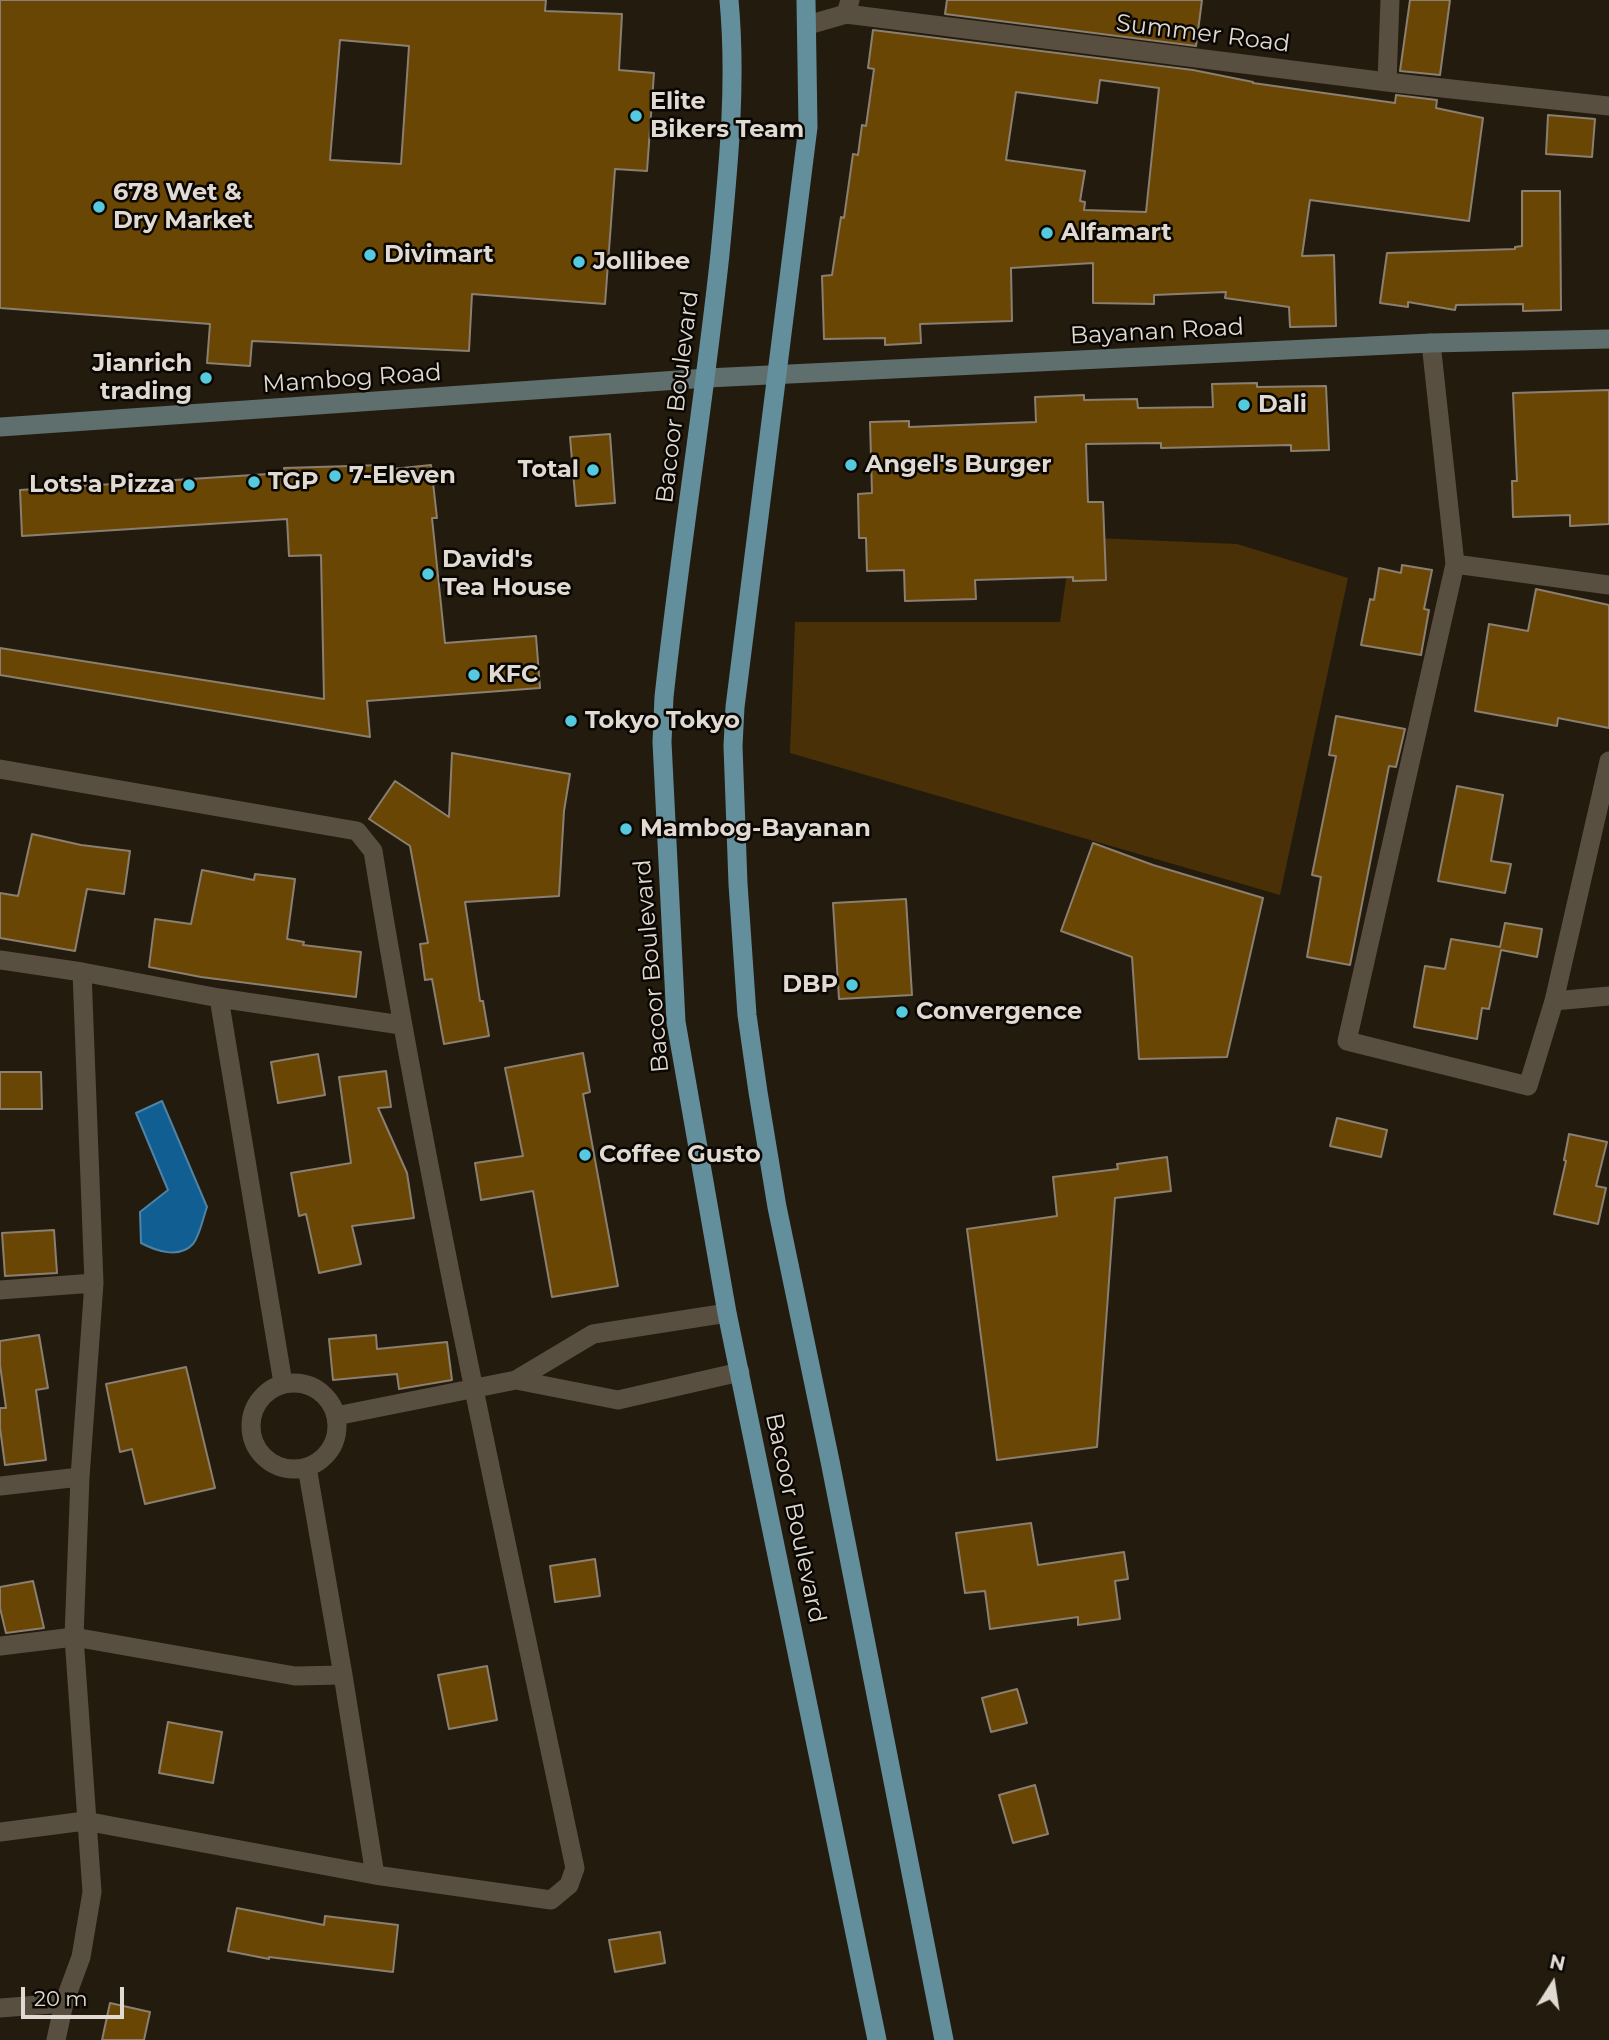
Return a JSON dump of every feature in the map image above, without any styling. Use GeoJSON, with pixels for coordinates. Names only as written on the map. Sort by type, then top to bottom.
{"type":"FeatureCollection","features":[{"type":"Feature","properties":{"kind":"main road","name":"Bacoor Boulevard"},"geometry":{"type":"LineString","coordinates":[[729,0],[732,26],[732,99],[726,188],[707,378],[667,670],[662,742],[676,1022],[727,1313],[877,2040]]}},
{"type":"Feature","properties":{"kind":"main road","name":"Bacoor Boulevard"},"geometry":{"type":"LineString","coordinates":[[806,0],[808,127],[738,674],[733,746],[738,884],[747,1015],[777,1207],[944,2040]]}},
{"type":"Feature","properties":{"kind":"main road","name":"Bayanan Road"},"geometry":{"type":"LineString","coordinates":[[707,378],[1431,343],[1609,339]]}},
{"type":"Feature","properties":{"kind":"main road","name":"Mambog Road"},"geometry":{"type":"LineString","coordinates":[[0,428],[707,378]]}},
{"type":"Feature","properties":{"kind":"street"},"geometry":{"type":"LineString","coordinates":[[1387,82],[1390,0]]}},
{"type":"Feature","properties":{"kind":"street"},"geometry":{"type":"LineString","coordinates":[[808,24],[848,7]]}},
{"type":"Feature","properties":{"kind":"street","name":"Summer Road"},"geometry":{"type":"LineString","coordinates":[[848,7],[1387,82],[1609,106]]}},
{"type":"Feature","properties":{"kind":"street"},"geometry":{"type":"LineString","coordinates":[[1431,343],[1455,564],[1348,1041],[1528,1086],[1554,1000],[1606,790],[1609,761]]}},
{"type":"Feature","properties":{"kind":"street"},"geometry":{"type":"LineString","coordinates":[[1455,564],[1609,585]]}},
{"type":"Feature","properties":{"kind":"street"},"geometry":{"type":"LineString","coordinates":[[0,769],[357,831],[373,851],[401,1025],[575,1868],[569,1885],[551,1900],[375,1875],[85,1821],[0,1832]]}},
{"type":"Feature","properties":{"kind":"street"},"geometry":{"type":"LineString","coordinates":[[0,960],[82,972],[219,998],[401,1025]]}},
{"type":"Feature","properties":{"kind":"street"},"geometry":{"type":"LineString","coordinates":[[56,2040],[64,2003],[81,1957],[92,1892],[74,1637],[80,1477],[94,1283],[82,972]]}},
{"type":"Feature","properties":{"kind":"street"},"geometry":{"type":"LineString","coordinates":[[1554,1000],[1609,996]]}},
{"type":"Feature","properties":{"kind":"street"},"geometry":{"type":"LineString","coordinates":[[219,998],[283,1383]]}},
{"type":"Feature","properties":{"kind":"street"},"geometry":{"type":"LineString","coordinates":[[0,1290],[94,1283]]}},
{"type":"Feature","properties":{"kind":"street"},"geometry":{"type":"LineString","coordinates":[[336,1416],[516,1380],[593,1334],[727,1313]]}},
{"type":"Feature","properties":{"kind":"street"},"geometry":{"type":"LineString","coordinates":[[516,1380],[618,1400],[740,1372]]}},
{"type":"Feature","properties":{"kind":"street"},"geometry":{"type":"LineString","coordinates":[[297,1382],[323,1393],[332,1404],[336,1416],[334,1442],[318,1462],[307,1467],[293,1469],[267,1460],[257,1449],[252,1437],[250,1423],[253,1410],[260,1398],[283,1383],[297,1382]]}},
{"type":"Feature","properties":{"kind":"street"},"geometry":{"type":"LineString","coordinates":[[307,1467],[375,1875]]}},
{"type":"Feature","properties":{"kind":"street"},"geometry":{"type":"LineString","coordinates":[[0,1486],[80,1477]]}},
{"type":"Feature","properties":{"kind":"street"},"geometry":{"type":"LineString","coordinates":[[0,1646],[74,1637],[296,1676],[343,1675]]}},
{"type":"Feature","properties":{"kind":"street"},"geometry":{"type":"LineString","coordinates":[[0,2008],[64,2003]]}},
{"type":"Feature","properties":{"kind":"shaded area"},"geometry":{"type":"Polygon","coordinates":[[[1072,537],[1237,544],[1348,578],[1280,895],[790,753],[795,622],[1060,622],[1072,537]]]}},
{"type":"Feature","properties":{"kind":"water"},"geometry":{"type":"Polygon","coordinates":[[[162,1101],[207,1207],[193,1244],[187,1249],[174,1252],[160,1251],[141,1243],[140,1212],[168,1190],[136,1113],[162,1101]]]}},
{"type":"Feature","properties":{"kind":"building"},"geometry":{"type":"Polygon","coordinates":[[[0,0],[546,0],[545,11],[622,14],[619,70],[654,73],[647,171],[615,169],[605,304],[472,294],[469,351],[252,341],[250,366],[207,363],[210,324],[0,308],[0,0]],[[340,40],[330,160],[401,164],[409,46],[340,40]]]}},
{"type":"Feature","properties":{"kind":"building"},"geometry":{"type":"Polygon","coordinates":[[[947,0],[1202,0],[1196,46],[945,14],[947,0]]]}},
{"type":"Feature","properties":{"kind":"building"},"geometry":{"type":"Polygon","coordinates":[[[1410,0],[1450,0],[1440,75],[1400,71],[1410,0]]]}},
{"type":"Feature","properties":{"kind":"building"},"geometry":{"type":"Polygon","coordinates":[[[873,30],[1193,70],[1253,83],[1395,103],[1396,95],[1437,100],[1436,108],[1483,118],[1469,221],[1310,200],[1302,256],[1334,255],[1336,326],[1290,327],[1289,307],[1225,298],[1226,292],[1154,295],[1154,304],[1093,303],[1093,263],[1011,268],[1012,321],[920,324],[921,343],[885,345],[885,338],[824,339],[822,276],[832,275],[853,154],[858,155],[862,125],[866,126],[874,69],[868,68],[873,30]],[[1100,80],[1097,103],[1016,92],[1006,160],[1085,171],[1080,201],[1085,202],[1084,210],[1146,212],[1159,88],[1100,80]]]}},
{"type":"Feature","properties":{"kind":"building"},"geometry":{"type":"Polygon","coordinates":[[[1548,115],[1595,119],[1592,157],[1546,154],[1548,115]]]}},
{"type":"Feature","properties":{"kind":"building"},"geometry":{"type":"Polygon","coordinates":[[[1522,191],[1560,191],[1561,310],[1523,311],[1523,304],[1456,305],[1455,310],[1408,302],[1408,307],[1380,303],[1387,253],[1515,249],[1522,246],[1522,191]]]}},
{"type":"Feature","properties":{"kind":"building"},"geometry":{"type":"Polygon","coordinates":[[[1257,383],[1257,387],[1326,386],[1329,450],[1291,451],[1291,445],[1161,448],[1161,443],[1086,444],[1088,502],[1103,502],[1106,580],[1073,581],[1073,577],[975,580],[976,599],[905,601],[904,570],[867,571],[866,538],[859,538],[858,494],[872,493],[870,422],[909,421],[909,427],[1036,422],[1035,397],[1084,395],[1084,400],[1137,399],[1138,408],[1213,407],[1212,384],[1257,383]]]}},
{"type":"Feature","properties":{"kind":"building"},"geometry":{"type":"Polygon","coordinates":[[[1609,390],[1609,524],[1570,526],[1570,515],[1513,517],[1512,481],[1517,481],[1513,393],[1609,390]]]}},
{"type":"Feature","properties":{"kind":"building","name":"Total"},"geometry":{"type":"Polygon","coordinates":[[[610,434],[615,503],[576,506],[570,437],[610,434]]]}},
{"type":"Feature","properties":{"kind":"building"},"geometry":{"type":"Polygon","coordinates":[[[383,465],[383,470],[431,465],[437,518],[432,518],[445,643],[536,636],[540,688],[367,701],[370,737],[0,675],[0,648],[324,699],[321,555],[289,556],[287,519],[22,536],[20,490],[284,473],[284,468],[383,465]]]}},
{"type":"Feature","properties":{"kind":"building"},"geometry":{"type":"Polygon","coordinates":[[[1402,565],[1432,570],[1424,609],[1429,610],[1421,655],[1361,645],[1370,599],[1374,600],[1379,568],[1401,573],[1402,565]]]}},
{"type":"Feature","properties":{"kind":"building"},"geometry":{"type":"Polygon","coordinates":[[[1536,589],[1609,605],[1609,728],[1558,718],[1557,726],[1475,711],[1489,624],[1528,631],[1536,589]]]}},
{"type":"Feature","properties":{"kind":"building"},"geometry":{"type":"Polygon","coordinates":[[[1336,716],[1405,729],[1396,767],[1389,766],[1350,965],[1307,957],[1321,877],[1312,875],[1336,756],[1329,755],[1336,716]]]}},
{"type":"Feature","properties":{"kind":"building"},"geometry":{"type":"Polygon","coordinates":[[[452,753],[570,774],[564,811],[559,896],[465,902],[480,1001],[483,1001],[489,1036],[444,1044],[432,979],[425,980],[420,944],[428,943],[410,846],[369,819],[395,781],[449,817],[452,753]]]}},
{"type":"Feature","properties":{"kind":"building"},"geometry":{"type":"Polygon","coordinates":[[[1457,786],[1503,795],[1491,861],[1511,864],[1505,893],[1438,881],[1457,786]]]}},
{"type":"Feature","properties":{"kind":"building"},"geometry":{"type":"Polygon","coordinates":[[[32,834],[81,845],[130,851],[124,894],[87,889],[75,951],[0,938],[0,893],[18,896],[32,834]]]}},
{"type":"Feature","properties":{"kind":"building"},"geometry":{"type":"Polygon","coordinates":[[[1093,843],[1153,865],[1263,898],[1227,1057],[1139,1059],[1132,957],[1061,931],[1093,843]]]}},
{"type":"Feature","properties":{"kind":"building"},"geometry":{"type":"Polygon","coordinates":[[[202,870],[254,880],[255,874],[295,879],[287,939],[304,942],[303,945],[361,952],[356,997],[201,977],[149,967],[155,919],[191,924],[202,870]]]}},
{"type":"Feature","properties":{"kind":"building"},"geometry":{"type":"Polygon","coordinates":[[[906,899],[912,995],[839,999],[833,903],[906,899]]]}},
{"type":"Feature","properties":{"kind":"building"},"geometry":{"type":"Polygon","coordinates":[[[1505,923],[1542,929],[1537,957],[1501,950],[1489,1009],[1482,1008],[1477,1039],[1414,1027],[1425,966],[1445,969],[1451,939],[1500,947],[1505,923]]]}},
{"type":"Feature","properties":{"kind":"building"},"geometry":{"type":"Polygon","coordinates":[[[583,1053],[590,1092],[583,1094],[618,1286],[552,1297],[533,1191],[481,1200],[475,1163],[523,1156],[505,1068],[583,1053]]]}},
{"type":"Feature","properties":{"kind":"building"},"geometry":{"type":"Polygon","coordinates":[[[318,1054],[325,1095],[278,1103],[271,1062],[318,1054]]]}},
{"type":"Feature","properties":{"kind":"building"},"geometry":{"type":"Polygon","coordinates":[[[386,1071],[391,1107],[378,1108],[407,1173],[414,1218],[352,1226],[361,1264],[319,1273],[306,1214],[299,1216],[291,1173],[351,1163],[339,1077],[386,1071]]]}},
{"type":"Feature","properties":{"kind":"building"},"geometry":{"type":"Polygon","coordinates":[[[0,1072],[41,1072],[42,1109],[0,1109],[0,1072]]]}},
{"type":"Feature","properties":{"kind":"building"},"geometry":{"type":"Polygon","coordinates":[[[1337,1118],[1387,1130],[1381,1157],[1330,1146],[1337,1118]]]}},
{"type":"Feature","properties":{"kind":"building"},"geometry":{"type":"Polygon","coordinates":[[[1569,1134],[1607,1142],[1596,1186],[1606,1188],[1598,1224],[1554,1214],[1569,1134]]]}},
{"type":"Feature","properties":{"kind":"building"},"geometry":{"type":"Polygon","coordinates":[[[1167,1157],[1171,1191],[1115,1198],[1097,1447],[997,1460],[967,1229],[1057,1216],[1053,1177],[1118,1169],[1117,1164],[1167,1157]]]}},
{"type":"Feature","properties":{"kind":"building"},"geometry":{"type":"Polygon","coordinates":[[[54,1230],[57,1273],[5,1276],[2,1233],[54,1230]]]}},
{"type":"Feature","properties":{"kind":"building"},"geometry":{"type":"Polygon","coordinates":[[[39,1335],[48,1388],[36,1390],[46,1460],[5,1465],[0,1428],[0,1408],[6,1408],[0,1365],[0,1341],[39,1335]]]}},
{"type":"Feature","properties":{"kind":"building"},"geometry":{"type":"Polygon","coordinates":[[[376,1335],[377,1349],[447,1342],[452,1380],[399,1389],[397,1374],[333,1380],[329,1339],[376,1335]]]}},
{"type":"Feature","properties":{"kind":"building"},"geometry":{"type":"Polygon","coordinates":[[[186,1367],[215,1488],[145,1504],[132,1449],[120,1452],[106,1384],[186,1367]]]}},
{"type":"Feature","properties":{"kind":"building"},"geometry":{"type":"Polygon","coordinates":[[[1031,1523],[1038,1565],[1124,1552],[1128,1579],[1115,1581],[1120,1619],[1078,1625],[1078,1617],[990,1629],[985,1591],[965,1593],[956,1533],[1031,1523]]]}},
{"type":"Feature","properties":{"kind":"building"},"geometry":{"type":"Polygon","coordinates":[[[595,1559],[600,1596],[555,1602],[550,1566],[595,1559]]]}},
{"type":"Feature","properties":{"kind":"building"},"geometry":{"type":"Polygon","coordinates":[[[33,1581],[44,1628],[6,1633],[0,1608],[0,1587],[33,1581]]]}},
{"type":"Feature","properties":{"kind":"building"},"geometry":{"type":"Polygon","coordinates":[[[487,1666],[497,1720],[449,1729],[438,1675],[487,1666]]]}},
{"type":"Feature","properties":{"kind":"building"},"geometry":{"type":"Polygon","coordinates":[[[1017,1689],[1027,1723],[991,1732],[982,1698],[1017,1689]]]}},
{"type":"Feature","properties":{"kind":"building"},"geometry":{"type":"Polygon","coordinates":[[[168,1722],[222,1732],[213,1783],[159,1773],[168,1722]]]}},
{"type":"Feature","properties":{"kind":"building"},"geometry":{"type":"Polygon","coordinates":[[[1035,1785],[1048,1834],[1013,1843],[999,1795],[1035,1785]]]}},
{"type":"Feature","properties":{"kind":"building"},"geometry":{"type":"Polygon","coordinates":[[[237,1908],[324,1925],[325,1916],[398,1925],[393,1972],[269,1959],[228,1951],[237,1908]]]}},
{"type":"Feature","properties":{"kind":"building"},"geometry":{"type":"Polygon","coordinates":[[[660,1932],[665,1963],[615,1972],[609,1940],[660,1932]]]}},
{"type":"Feature","properties":{"kind":"building"},"geometry":{"type":"Polygon","coordinates":[[[110,2003],[150,2012],[144,2040],[102,2040],[110,2003]]]}},
{"type":"Feature","properties":{"kind":"place","name":"Elite Bikers Team"},"geometry":{"type":"Point","coordinates":[636,116]}},
{"type":"Feature","properties":{"kind":"place","name":"678 Wet & Dry Market"},"geometry":{"type":"Point","coordinates":[99,207]}},
{"type":"Feature","properties":{"kind":"place","name":"Alfamart"},"geometry":{"type":"Point","coordinates":[1047,233]}},
{"type":"Feature","properties":{"kind":"place","name":"Divimart"},"geometry":{"type":"Point","coordinates":[370,255]}},
{"type":"Feature","properties":{"kind":"place","name":"Jollibee"},"geometry":{"type":"Point","coordinates":[579,262]}},
{"type":"Feature","properties":{"kind":"place","name":"Jianrich trading"},"geometry":{"type":"Point","coordinates":[206,378]}},
{"type":"Feature","properties":{"kind":"place","name":"Dali"},"geometry":{"type":"Point","coordinates":[1244,405]}},
{"type":"Feature","properties":{"kind":"place","name":"Angel's Burger"},"geometry":{"type":"Point","coordinates":[851,465]}},
{"type":"Feature","properties":{"kind":"place","name":"Total"},"geometry":{"type":"Point","coordinates":[593,470]}},
{"type":"Feature","properties":{"kind":"place","name":"7-Eleven"},"geometry":{"type":"Point","coordinates":[335,476]}},
{"type":"Feature","properties":{"kind":"place","name":"TGP"},"geometry":{"type":"Point","coordinates":[254,482]}},
{"type":"Feature","properties":{"kind":"place","name":"Lots'a Pizza"},"geometry":{"type":"Point","coordinates":[189,485]}},
{"type":"Feature","properties":{"kind":"place","name":"David's Tea House"},"geometry":{"type":"Point","coordinates":[428,574]}},
{"type":"Feature","properties":{"kind":"place","name":"KFC"},"geometry":{"type":"Point","coordinates":[474,675]}},
{"type":"Feature","properties":{"kind":"place","name":"Tokyo Tokyo"},"geometry":{"type":"Point","coordinates":[571,721]}},
{"type":"Feature","properties":{"kind":"place","name":"Mambog-Bayanan"},"geometry":{"type":"Point","coordinates":[626,829]}},
{"type":"Feature","properties":{"kind":"place","name":"DBP"},"geometry":{"type":"Point","coordinates":[852,985]}},
{"type":"Feature","properties":{"kind":"place","name":"Convergence"},"geometry":{"type":"Point","coordinates":[902,1012]}},
{"type":"Feature","properties":{"kind":"place","name":"Coffee Gusto"},"geometry":{"type":"Point","coordinates":[585,1155]}}]}
